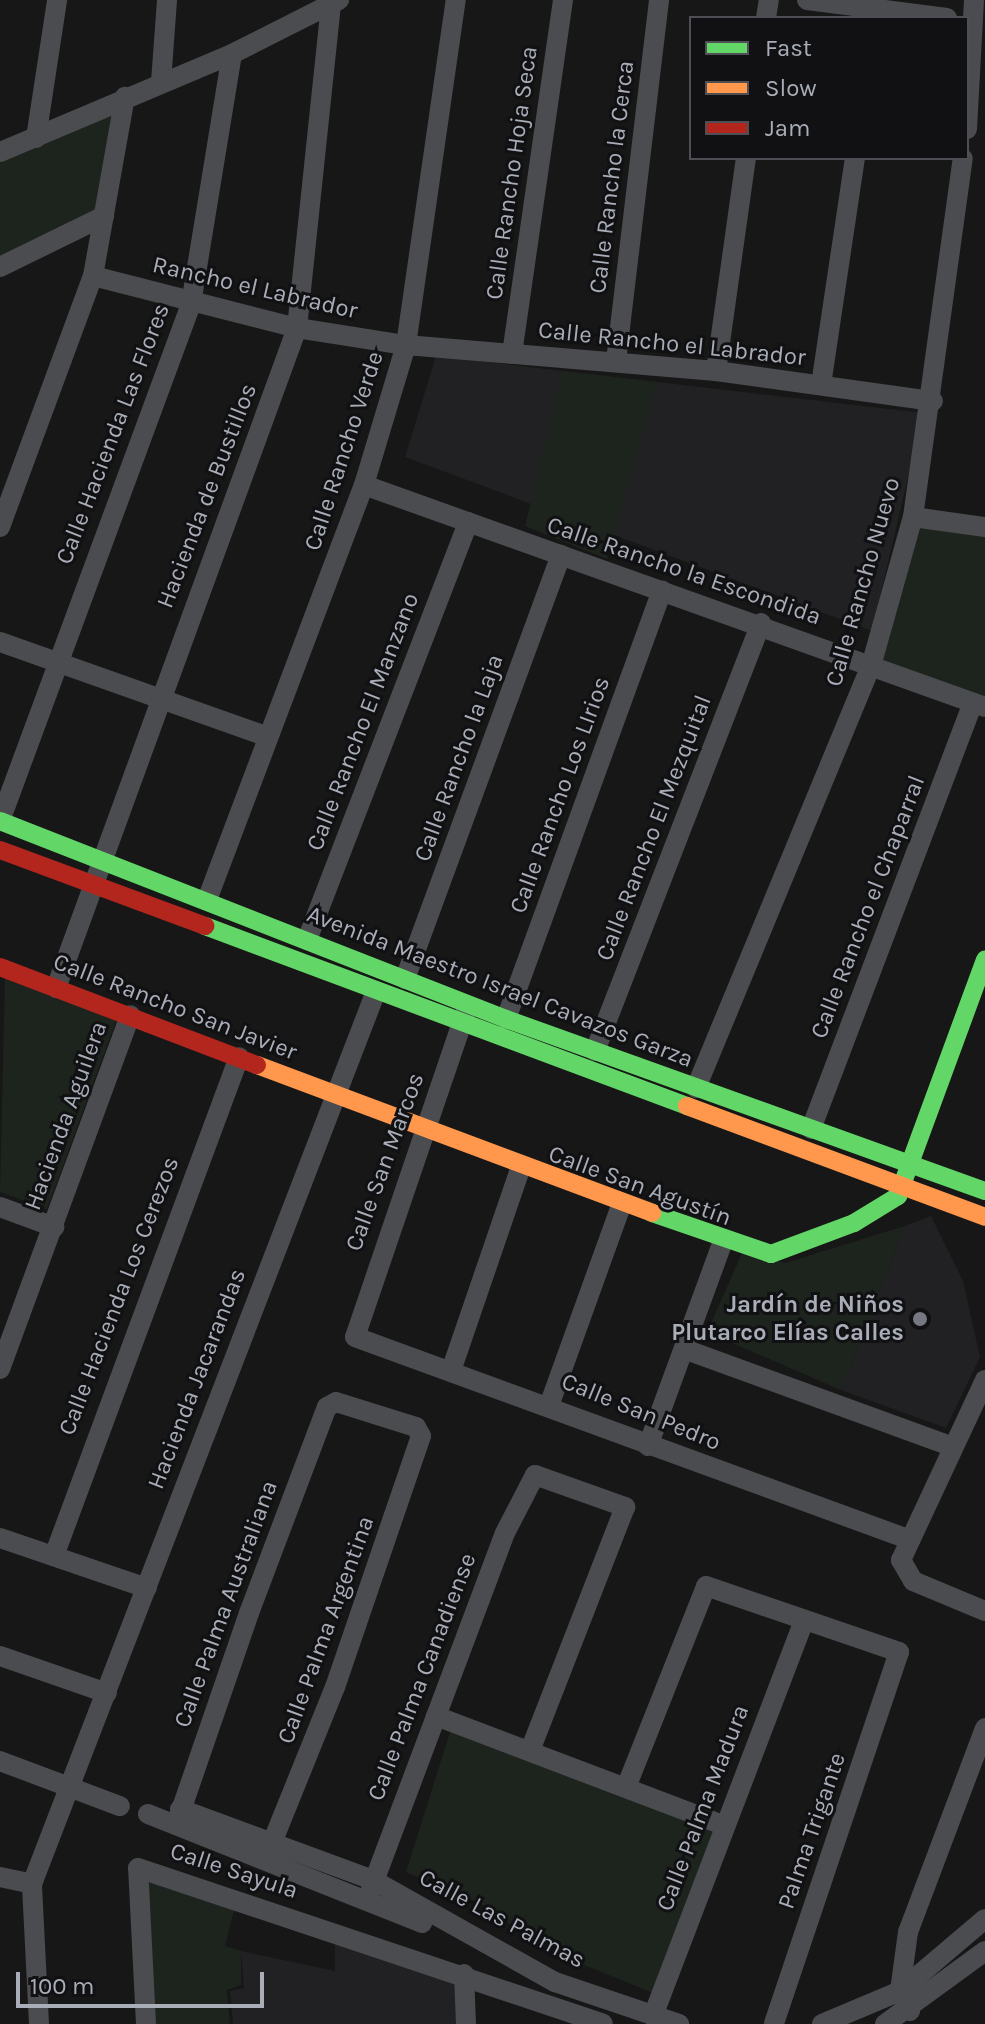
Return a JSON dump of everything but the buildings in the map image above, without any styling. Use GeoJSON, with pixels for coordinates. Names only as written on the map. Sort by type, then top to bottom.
{"type":"FeatureCollection","features":[{"type":"Feature","properties":{"kind":"street"},"geometry":{"type":"LineString","coordinates":[[36,138],[57,0]]}},
{"type":"Feature","properties":{"kind":"street"},"geometry":{"type":"LineString","coordinates":[[161,82],[167,0]]}},
{"type":"Feature","properties":{"kind":"street","name":"Calle Rancho Verde"},"geometry":{"type":"LineString","coordinates":[[207,900],[364,485],[406,345],[456,0]]}},
{"type":"Feature","properties":{"kind":"street","name":"Calle Rancho Hoja Seca"},"geometry":{"type":"LineString","coordinates":[[512,354],[563,0]]}},
{"type":"Feature","properties":{"kind":"street","name":"Calle Rancho la Cerca"},"geometry":{"type":"LineString","coordinates":[[616,361],[659,0]]}},
{"type":"Feature","properties":{"kind":"street"},"geometry":{"type":"LineString","coordinates":[[807,0],[877,14],[912,16]]}},
{"type":"Feature","properties":{"kind":"street"},"geometry":{"type":"LineString","coordinates":[[969,100],[974,0]]}},
{"type":"Feature","properties":{"kind":"street"},"geometry":{"type":"LineString","coordinates":[[0,152],[232,54],[335,3]]}},
{"type":"Feature","properties":{"kind":"street","name":"Hacienda de Bustillos"},"geometry":{"type":"LineString","coordinates":[[56,988],[158,700],[297,328],[335,3]]}},
{"type":"Feature","properties":{"kind":"street","name":"Calle Hacienda Las Flores"},"geometry":{"type":"LineString","coordinates":[[0,821],[54,664],[191,304],[232,54]]}},
{"type":"Feature","properties":{"kind":"street"},"geometry":{"type":"LineString","coordinates":[[0,527],[93,276],[125,97]]}},
{"type":"Feature","properties":{"kind":"street"},"geometry":{"type":"LineString","coordinates":[[716,371],[746,160]]}},
{"type":"Feature","properties":{"kind":"street"},"geometry":{"type":"LineString","coordinates":[[821,385],[855,160]]}},
{"type":"Feature","properties":{"kind":"street","name":"Calle Rancho Nuevo"},"geometry":{"type":"LineString","coordinates":[[696,1088],[871,666],[913,517],[933,401],[963,160]]}},
{"type":"Feature","properties":{"kind":"street"},"geometry":{"type":"LineString","coordinates":[[0,267],[104,216]]}},
{"type":"Feature","properties":{"kind":"street","name":"Rancho el Labrador"},"geometry":{"type":"LineString","coordinates":[[93,276],[191,304],[297,328],[406,345]]}},
{"type":"Feature","properties":{"kind":"street","name":"Calle Rancho el Labrador"},"geometry":{"type":"LineString","coordinates":[[406,345],[716,371],[933,401]]}},
{"type":"Feature","properties":{"kind":"street","name":"Calle Rancho la Escondida"},"geometry":{"type":"LineString","coordinates":[[364,485],[761,623],[979,705]]}},
{"type":"Feature","properties":{"kind":"street"},"geometry":{"type":"LineString","coordinates":[[913,517],[985,527]]}},
{"type":"Feature","properties":{"kind":"street","name":"Calle Rancho El Manzano"},"geometry":{"type":"LineString","coordinates":[[307,940],[468,522]]}},
{"type":"Feature","properties":{"kind":"street","name":"Calle Rancho la Laja"},"geometry":{"type":"LineString","coordinates":[[405,979],[561,555]]}},
{"type":"Feature","properties":{"kind":"street","name":"Calle Rancho Los LIrios"},"geometry":{"type":"LineString","coordinates":[[506,1019],[662,590]]}},
{"type":"Feature","properties":{"kind":"street","name":"Calle Rancho El Mezquital"},"geometry":{"type":"LineString","coordinates":[[595,1051],[761,623]]}},
{"type":"Feature","properties":{"kind":"street"},"geometry":{"type":"LineString","coordinates":[[0,642],[54,664],[268,737]]}},
{"type":"Feature","properties":{"kind":"street","name":"Calle Rancho el Chaparral"},"geometry":{"type":"LineString","coordinates":[[811,1129],[979,705]]}},
{"type":"Feature","properties":{"kind":"street","name":"Avenida Maestro Israel Cavazos Garza"},"geometry":{"type":"LineString","coordinates":[[0,821],[506,1019],[985,1191]]}},
{"type":"Feature","properties":{"kind":"street","name":"Avenida Maestro Israel Cavazos Garza"},"geometry":{"type":"LineString","coordinates":[[0,850],[376,991],[460,1027],[985,1217]]}},
{"type":"Feature","properties":{"kind":"street"},"geometry":{"type":"LineString","coordinates":[[902,1189],[908,1164],[985,960]]}},
{"type":"Feature","properties":{"kind":"street","name":"Calle Rancho San Javier"},"geometry":{"type":"LineString","coordinates":[[0,967],[332,1092]]}},
{"type":"Feature","properties":{"kind":"street","name":"Hacienda Jacarandas"},"geometry":{"type":"LineString","coordinates":[[32,1884],[147,1588],[332,1092],[376,991]]}},
{"type":"Feature","properties":{"kind":"street","name":"Calle San Marcos"},"geometry":{"type":"LineString","coordinates":[[355,1337],[469,1004]]}},
{"type":"Feature","properties":{"kind":"street","name":"Hacienda Aguilera"},"geometry":{"type":"LineString","coordinates":[[0,1369],[9,1318],[54,1227],[130,1015]]}},
{"type":"Feature","properties":{"kind":"street","name":"Calle Hacienda Los Cerezos"},"geometry":{"type":"LineString","coordinates":[[54,1556],[239,1057]]}},
{"type":"Feature","properties":{"kind":"street","name":"Calle San Agustín"},"geometry":{"type":"LineString","coordinates":[[332,1092],[427,1127],[521,1167],[723,1241],[789,1252],[877,1211],[902,1189]]}},
{"type":"Feature","properties":{"kind":"street"},"geometry":{"type":"LineString","coordinates":[[452,1368],[521,1167]]}},
{"type":"Feature","properties":{"kind":"street"},"geometry":{"type":"LineString","coordinates":[[550,1403],[622,1203]]}},
{"type":"Feature","properties":{"kind":"street"},"geometry":{"type":"LineString","coordinates":[[0,1207],[54,1227]]}},
{"type":"Feature","properties":{"kind":"street"},"geometry":{"type":"LineString","coordinates":[[648,1446],[723,1241]]}},
{"type":"Feature","properties":{"kind":"street","name":"Calle San Pedro"},"geometry":{"type":"LineString","coordinates":[[355,1337],[550,1403],[648,1446],[908,1539]]}},
{"type":"Feature","properties":{"kind":"street"},"geometry":{"type":"LineString","coordinates":[[684,1349],[951,1446]]}},
{"type":"Feature","properties":{"kind":"street"},"geometry":{"type":"LineString","coordinates":[[984,1609],[913,1581],[902,1565],[908,1539],[985,1380]]}},
{"type":"Feature","properties":{"kind":"street","name":"Calle Palma Argentina"},"geometry":{"type":"LineString","coordinates":[[272,1843],[335,1687],[421,1433],[330,1403]]}},
{"type":"Feature","properties":{"kind":"street","name":"Calle Palma Australiana"},"geometry":{"type":"LineString","coordinates":[[178,1817],[330,1403]]}},
{"type":"Feature","properties":{"kind":"street","name":"Calle Palma Canadiense"},"geometry":{"type":"LineString","coordinates":[[370,1890],[531,1475],[625,1507],[531,1748]]}},
{"type":"Feature","properties":{"kind":"street"},"geometry":{"type":"LineString","coordinates":[[0,1538],[147,1588]]}},
{"type":"Feature","properties":{"kind":"street"},"geometry":{"type":"LineString","coordinates":[[627,1785],[708,1586],[804,1620]]}},
{"type":"Feature","properties":{"kind":"street","name":"Palma Trigante"},"geometry":{"type":"LineString","coordinates":[[774,2024],[899,1654],[804,1620]]}},
{"type":"Feature","properties":{"kind":"street","name":"Calle Palma Madura"},"geometry":{"type":"LineString","coordinates":[[653,2016],[723,1825],[804,1620]]}},
{"type":"Feature","properties":{"kind":"street"},"geometry":{"type":"LineString","coordinates":[[0,1656],[107,1693]]}},
{"type":"Feature","properties":{"kind":"street"},"geometry":{"type":"LineString","coordinates":[[436,1716],[531,1748],[723,1825]]}},
{"type":"Feature","properties":{"kind":"street"},"geometry":{"type":"LineString","coordinates":[[910,2011],[900,1991],[908,1932],[985,1728]]}},
{"type":"Feature","properties":{"kind":"street"},"geometry":{"type":"LineString","coordinates":[[0,1761],[120,1806]]}},
{"type":"Feature","properties":{"kind":"street"},"geometry":{"type":"LineString","coordinates":[[148,1814],[178,1817],[272,1843],[370,1890],[422,1923]]}},
{"type":"Feature","properties":{"kind":"street"},"geometry":{"type":"LineString","coordinates":[[178,1817],[370,1890]]}},
{"type":"Feature","properties":{"kind":"street","name":"Calle Sayula"},"geometry":{"type":"LineString","coordinates":[[146,2024],[138,1868],[464,1974]]}},
{"type":"Feature","properties":{"kind":"street"},"geometry":{"type":"LineString","coordinates":[[0,1877],[32,1884],[39,2024]]}},
{"type":"Feature","properties":{"kind":"street","name":"Calle Las Palmas"},"geometry":{"type":"LineString","coordinates":[[370,1890],[555,1982],[679,2024]]}},
{"type":"Feature","properties":{"kind":"street"},"geometry":{"type":"LineString","coordinates":[[822,2024],[900,1991],[985,1919]]}},
{"type":"Feature","properties":{"kind":"street"},"geometry":{"type":"LineString","coordinates":[[885,2024],[910,2011],[985,1951]]}},
{"type":"Feature","properties":{"kind":"street"},"geometry":{"type":"LineString","coordinates":[[466,2024],[464,1974],[564,2016],[603,2024]]}},
{"type":"Feature","properties":{"kind":"shaded area"},"geometry":{"type":"Polygon","coordinates":[[[114,112],[100,211],[0,259],[0,160],[114,112]]]}},
{"type":"Feature","properties":{"kind":"shaded area"},"geometry":{"type":"Polygon","coordinates":[[[436,356],[923,413],[872,631],[405,457],[436,356]]]}},
{"type":"Feature","properties":{"kind":"shaded area"},"geometry":{"type":"Polygon","coordinates":[[[563,371],[657,382],[607,559],[525,526],[563,371]]]}},
{"type":"Feature","properties":{"kind":"shaded area"},"geometry":{"type":"Polygon","coordinates":[[[921,526],[985,534],[985,697],[882,660],[921,526]]]}},
{"type":"Feature","properties":{"kind":"shaded area"},"geometry":{"type":"Polygon","coordinates":[[[5,977],[116,1021],[47,1209],[0,1192],[5,977]]]}},
{"type":"Feature","properties":{"kind":"shaded area","name":"Jardín de Niños Plutarco Elías Calles"},"geometry":{"type":"Polygon","coordinates":[[[931,1216],[963,1281],[980,1357],[946,1428],[841,1390],[905,1226],[931,1216]]]}},
{"type":"Feature","properties":{"kind":"shaded area"},"geometry":{"type":"Polygon","coordinates":[[[905,1226],[841,1390],[707,1332],[743,1251],[785,1263],[905,1226]]]}},
{"type":"Feature","properties":{"kind":"shaded area"},"geometry":{"type":"Polygon","coordinates":[[[451,1729],[715,1829],[658,1995],[540,1947],[487,1907],[406,1872],[451,1729]]]}},
{"type":"Feature","properties":{"kind":"shaded area"},"geometry":{"type":"Polygon","coordinates":[[[143,1875],[235,1907],[225,1946],[241,1951],[241,1985],[227,1990],[230,2024],[152,2024],[143,1875]]]}},
{"type":"Feature","properties":{"kind":"shaded area"},"geometry":{"type":"Polygon","coordinates":[[[335,1942],[458,1983],[462,2024],[233,2024],[230,1991],[244,1988],[241,1951],[335,1971],[335,1942]]]}},
{"type":"Feature","properties":{"kind":"traffic: fast"},"geometry":{"type":"LineString","coordinates":[[0,821],[506,1019],[985,1191]]}},
{"type":"Feature","properties":{"kind":"traffic: fast"},"geometry":{"type":"LineString","coordinates":[[205,926],[687,1106]]}},
{"type":"Feature","properties":{"kind":"traffic: fast"},"geometry":{"type":"LineString","coordinates":[[652,1213],[771,1254],[854,1223],[898,1196],[985,960]]}},
{"type":"Feature","properties":{"kind":"traffic: slow"},"geometry":{"type":"LineString","coordinates":[[257,1065],[652,1213]]}},
{"type":"Feature","properties":{"kind":"traffic: slow"},"geometry":{"type":"LineString","coordinates":[[687,1106],[985,1217]]}},
{"type":"Feature","properties":{"kind":"traffic: jam"},"geometry":{"type":"LineString","coordinates":[[0,850],[205,926]]}},
{"type":"Feature","properties":{"kind":"traffic: jam"},"geometry":{"type":"LineString","coordinates":[[0,967],[257,1065]]}},
{"type":"Feature","properties":{"kind":"place","name":"Jardín de Niños Plutarco Elías Calles"},"geometry":{"type":"Point","coordinates":[920,1319]}}]}
